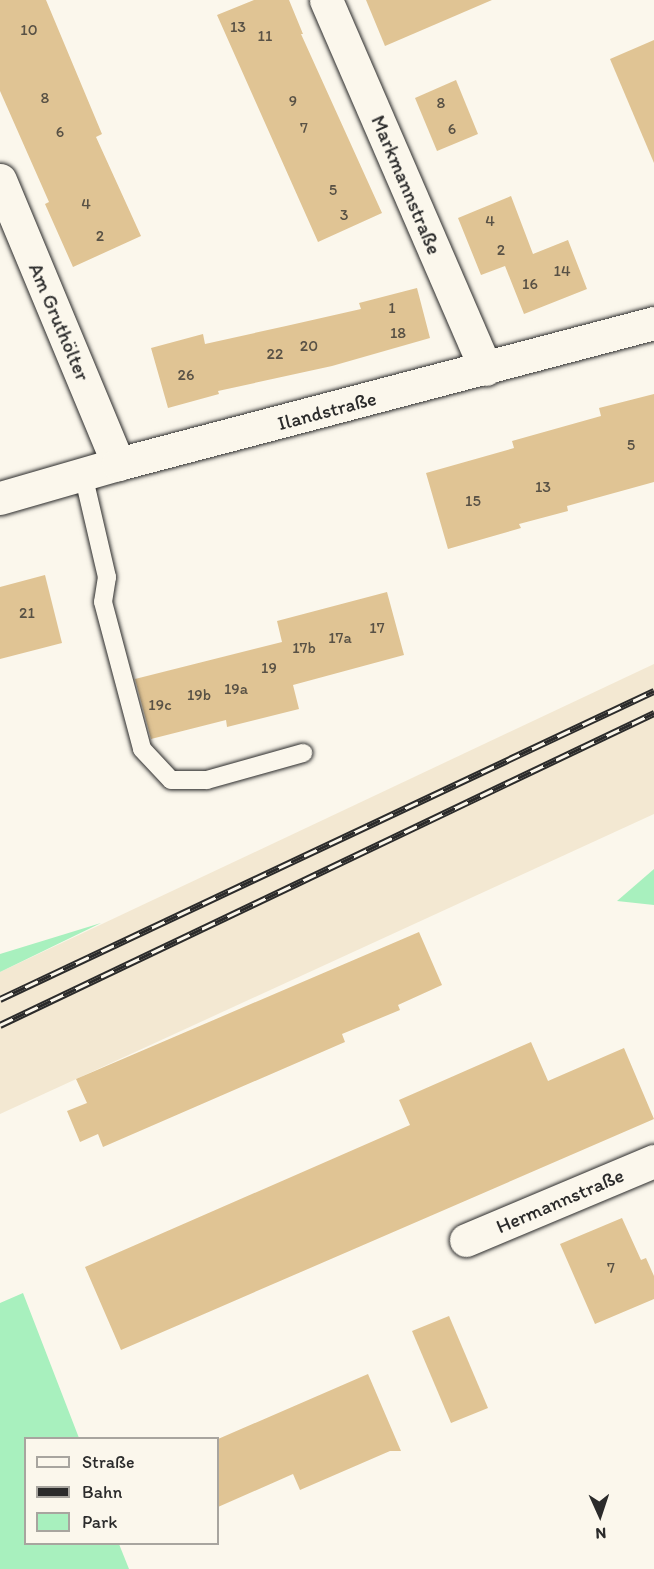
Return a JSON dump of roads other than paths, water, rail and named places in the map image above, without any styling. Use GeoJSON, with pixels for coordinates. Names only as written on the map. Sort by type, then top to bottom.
{"type":"FeatureCollection","features":[{"type":"Feature","properties":{"kind":"street","name":"Markmannstraße"},"geometry":{"type":"LineString","coordinates":[[326,0],[486,369]]}},
{"type":"Feature","properties":{"kind":"street","name":"Am Gruthölter"},"geometry":{"type":"LineString","coordinates":[[0,180],[118,464]]}},
{"type":"Feature","properties":{"kind":"street","name":"Ilandstraße"},"geometry":{"type":"LineString","coordinates":[[0,498],[118,464],[654,323]]}},
{"type":"Feature","properties":{"kind":"street","name":"Hermannstraße"},"geometry":{"type":"LineString","coordinates":[[466,1240],[654,1161]]}},
{"type":"Feature","properties":{"kind":"lane"},"geometry":{"type":"LineString","coordinates":[[83,474],[107,577],[103,602],[142,748],[171,780],[207,780],[303,753]]}},
{"type":"Feature","properties":{"kind":"railway"},"geometry":{"type":"LineString","coordinates":[[0,999],[654,691]]}},
{"type":"Feature","properties":{"kind":"railway"},"geometry":{"type":"LineString","coordinates":[[0,1025],[654,713]]}}]}
